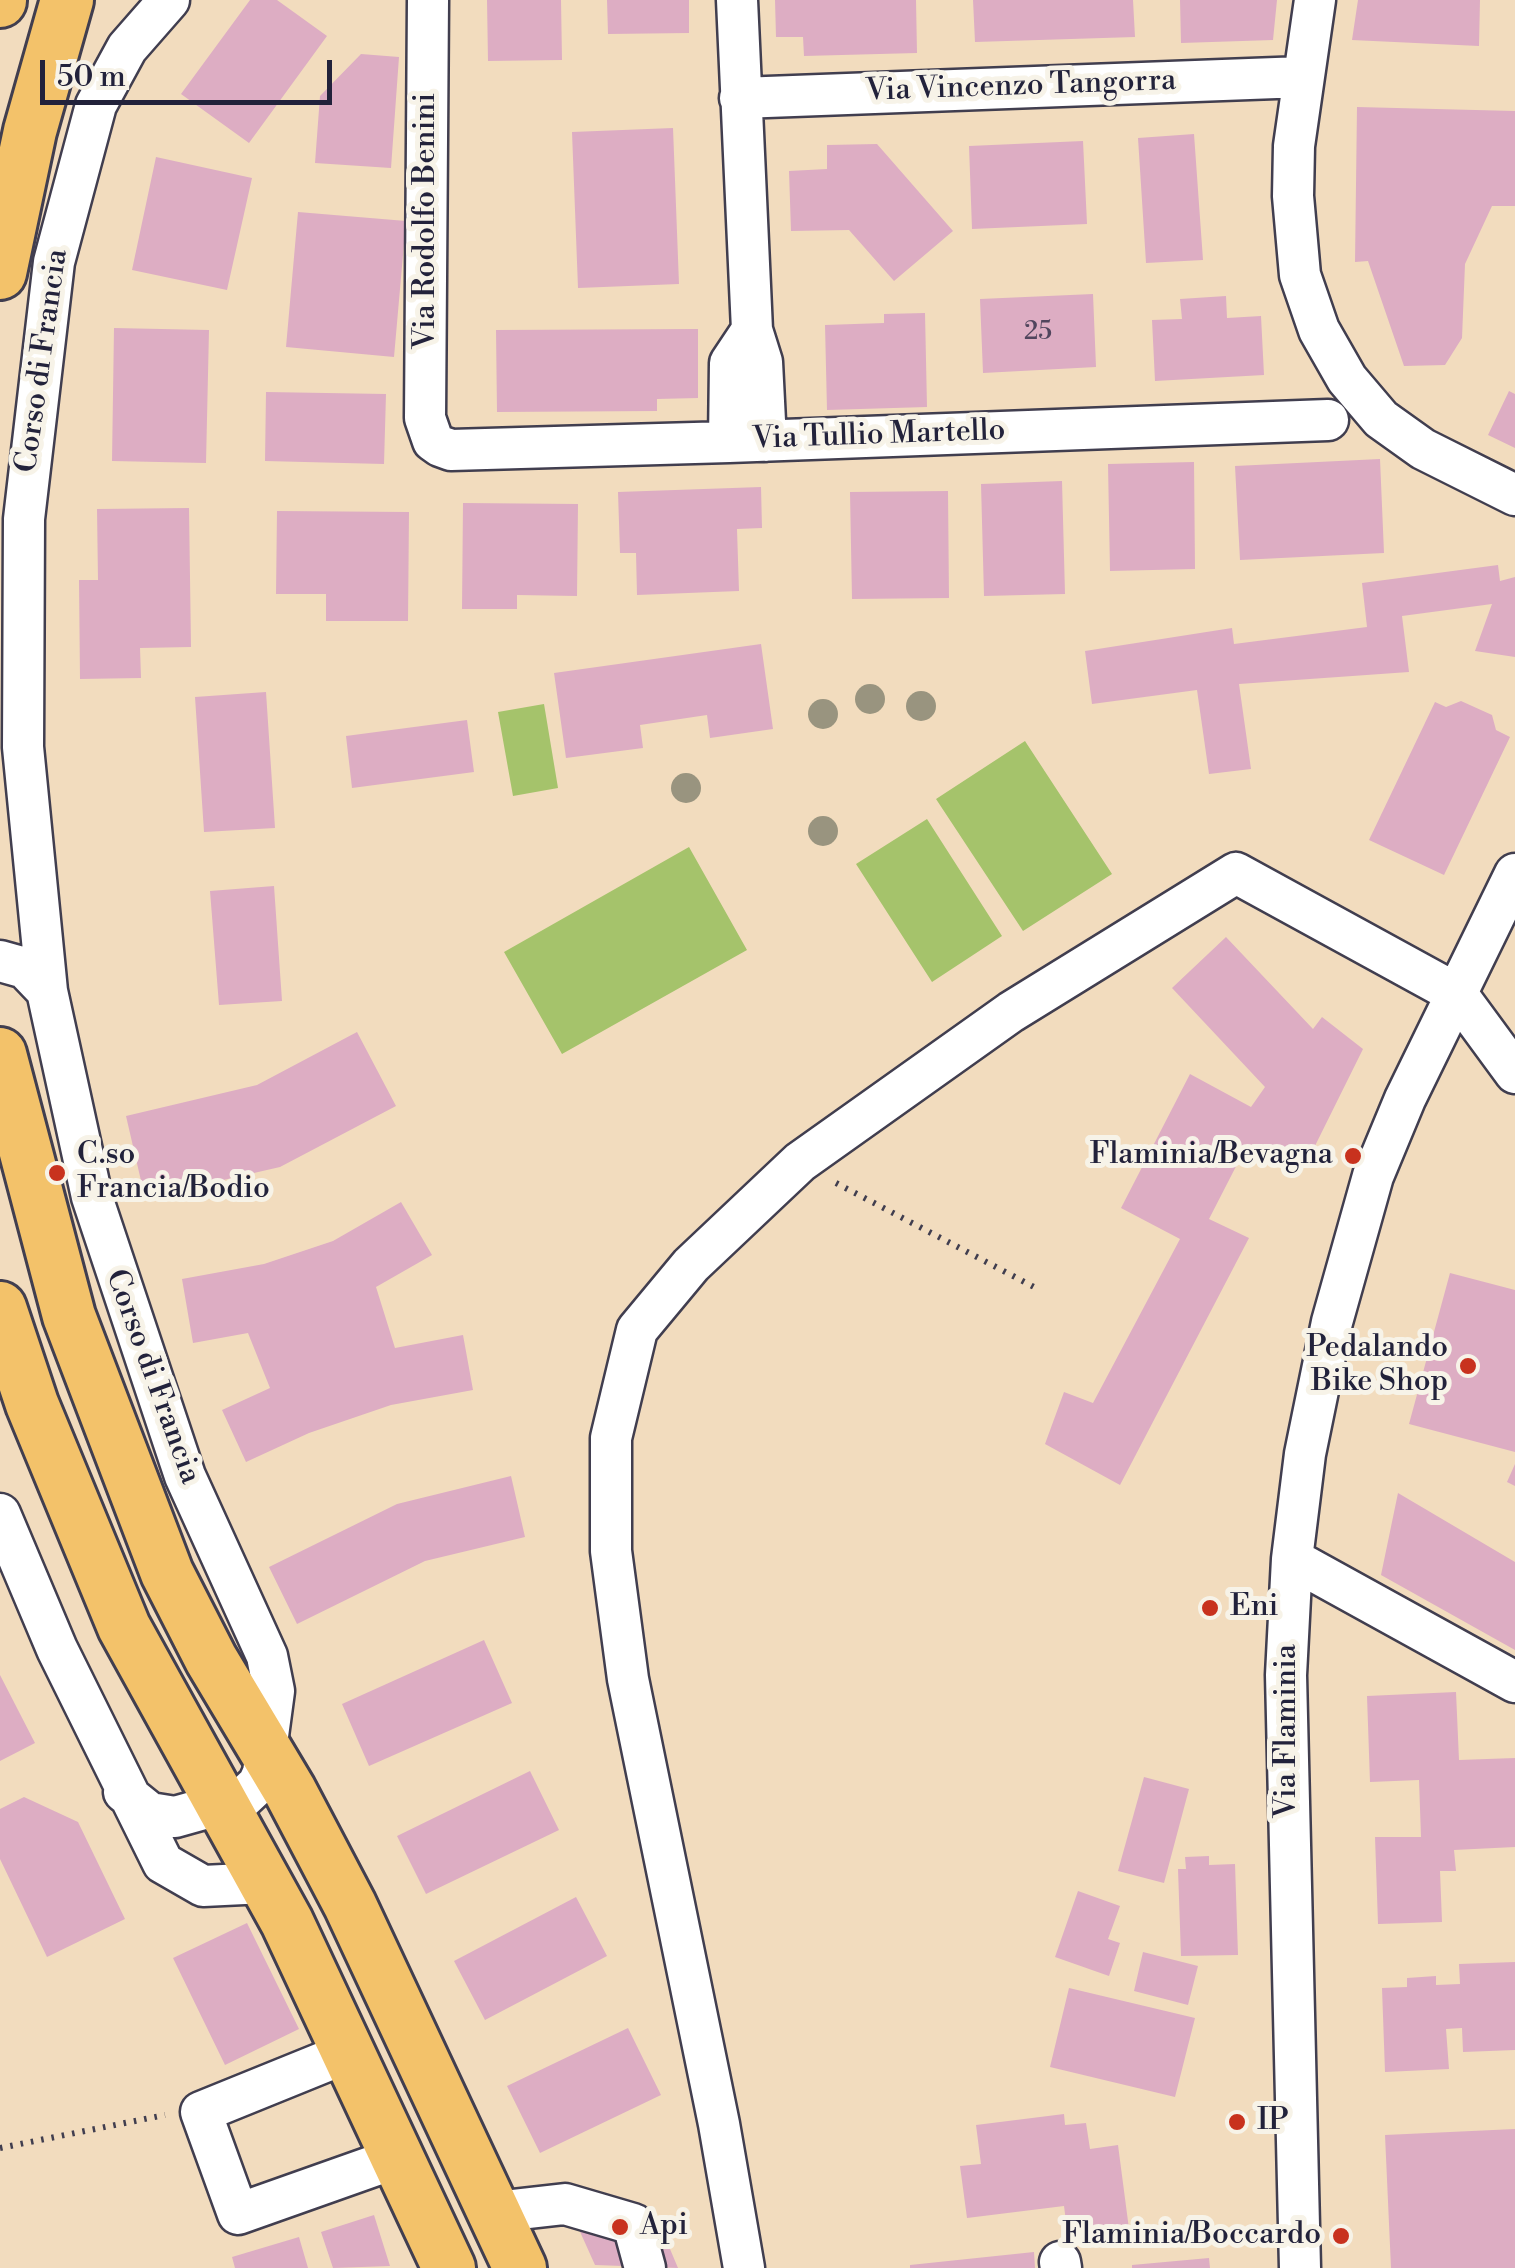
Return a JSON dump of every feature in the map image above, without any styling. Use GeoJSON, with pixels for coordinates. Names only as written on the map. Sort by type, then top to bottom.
{"type":"FeatureCollection","features":[{"type":"Feature","properties":{"kind":"main road","name":"Corso di Francia"},"geometry":{"type":"LineString","coordinates":[[0,272],[30,130],[67,0]]}},
{"type":"Feature","properties":{"kind":"main road","name":"Corso di Francia"},"geometry":{"type":"LineString","coordinates":[[0,1054],[55,1273],[120,1455],[189,1619],[350,1904],[520,2268]]}},
{"type":"Feature","properties":{"kind":"main road"},"geometry":{"type":"LineString","coordinates":[[0,1308],[98,1569],[141,1662],[265,1883],[399,2156],[449,2268]]}},
{"type":"Feature","properties":{"kind":"street"},"geometry":{"type":"LineString","coordinates":[[127,48],[130,0]]}},
{"type":"Feature","properties":{"kind":"street"},"geometry":{"type":"LineString","coordinates":[[127,48],[169,0]]}},
{"type":"Feature","properties":{"kind":"street","name":"Via Rodolfo Benini"},"geometry":{"type":"LineString","coordinates":[[428,0],[425,418],[433,440]]}},
{"type":"Feature","properties":{"kind":"street"},"geometry":{"type":"LineString","coordinates":[[737,0],[752,330],[730,364],[748,441]]}},
{"type":"Feature","properties":{"kind":"street"},"geometry":{"type":"LineString","coordinates":[[1314,0],[1294,146],[1296,246],[1308,302],[1330,352],[1382,419],[1423,449],[1515,495]]}},
{"type":"Feature","properties":{"kind":"street","name":"Corso di Francia"},"geometry":{"type":"LineString","coordinates":[[127,48],[86,129],[54,262],[24,519],[11,762],[48,991],[110,1262],[185,1476],[267,1656],[274,1691],[267,1754]]}},
{"type":"Feature","properties":{"kind":"street","name":"Via Vincenzo Tangorra"},"geometry":{"type":"LineString","coordinates":[[740,98],[1303,77]]}},
{"type":"Feature","properties":{"kind":"street","name":"Via Tullio Martello"},"geometry":{"type":"LineString","coordinates":[[433,440],[451,450],[1328,420]]}},
{"type":"Feature","properties":{"kind":"street"},"geometry":{"type":"LineString","coordinates":[[744,2268],[719,2124],[628,1679],[611,1551],[608,1470],[617,1404],[636,1330],[690,1265],[800,1162],[1011,1012],[1236,872],[1457,994],[1515,1073]]}},
{"type":"Feature","properties":{"kind":"street","name":"Via Flaminia"},"geometry":{"type":"LineString","coordinates":[[1300,2268],[1286,1748],[1292,1560],[1316,1397],[1362,1210],[1405,1099],[1514,879]]}},
{"type":"Feature","properties":{"kind":"street"},"geometry":{"type":"LineString","coordinates":[[0,961],[25,968],[48,991]]}},
{"type":"Feature","properties":{"kind":"street"},"geometry":{"type":"LineString","coordinates":[[0,1514],[124,1792],[153,1848],[175,1872],[214,1888],[265,1883]]}},
{"type":"Feature","properties":{"kind":"street"},"geometry":{"type":"LineString","coordinates":[[1292,1560],[1515,1682]]}},
{"type":"Feature","properties":{"kind":"street"},"geometry":{"type":"LineString","coordinates":[[124,1792],[150,1813],[167,1817],[222,1808],[255,1788],[267,1754]]}},
{"type":"Feature","properties":{"kind":"street"},"geometry":{"type":"LineString","coordinates":[[349,2052],[190,2112],[238,2214],[399,2156]]}},
{"type":"Feature","properties":{"kind":"street"},"geometry":{"type":"LineString","coordinates":[[494,2212],[565,2204],[633,2224],[645,2268]]}},
{"type":"Feature","properties":{"kind":"path"},"geometry":{"type":"LineString","coordinates":[[800,1162],[1034,1287]]}},
{"type":"Feature","properties":{"kind":"path"},"geometry":{"type":"LineString","coordinates":[[0,2148],[190,2112]]}},
{"type":"Feature","properties":{"kind":"green space"},"geometry":{"type":"Polygon","coordinates":[[[544,704],[558,788],[513,796],[498,712],[544,704]]]}},
{"type":"Feature","properties":{"kind":"green space"},"geometry":{"type":"Polygon","coordinates":[[[1025,741],[1112,874],[1023,931],[936,799],[1025,741]]]}},
{"type":"Feature","properties":{"kind":"green space"},"geometry":{"type":"Polygon","coordinates":[[[927,819],[1002,936],[932,982],[856,864],[927,819]]]}},
{"type":"Feature","properties":{"kind":"green space"},"geometry":{"type":"Polygon","coordinates":[[[689,847],[747,950],[562,1054],[504,952],[689,847]]]}},
{"type":"Feature","properties":{"kind":"building"},"geometry":{"type":"Polygon","coordinates":[[[250,0],[277,0],[327,36],[249,143],[181,94],[250,0]]]}},
{"type":"Feature","properties":{"kind":"building"},"geometry":{"type":"Polygon","coordinates":[[[487,0],[561,0],[562,60],[488,61],[487,0]]]}},
{"type":"Feature","properties":{"kind":"building"},"geometry":{"type":"Polygon","coordinates":[[[607,0],[689,0],[689,33],[608,34],[607,0]]]}},
{"type":"Feature","properties":{"kind":"building"},"geometry":{"type":"Polygon","coordinates":[[[775,0],[916,0],[917,53],[804,56],[803,37],[776,37],[775,0]]]}},
{"type":"Feature","properties":{"kind":"building"},"geometry":{"type":"Polygon","coordinates":[[[973,0],[1133,0],[1135,37],[975,42],[973,0]]]}},
{"type":"Feature","properties":{"kind":"building"},"geometry":{"type":"Polygon","coordinates":[[[1180,0],[1277,0],[1273,40],[1181,43],[1180,0]]]}},
{"type":"Feature","properties":{"kind":"building"},"geometry":{"type":"Polygon","coordinates":[[[1358,0],[1480,0],[1479,46],[1352,40],[1358,0]]]}},
{"type":"Feature","properties":{"kind":"building"},"geometry":{"type":"Polygon","coordinates":[[[361,54],[399,57],[391,168],[315,163],[320,96],[361,54]]]}},
{"type":"Feature","properties":{"kind":"building"},"geometry":{"type":"Polygon","coordinates":[[[1357,107],[1515,111],[1515,206],[1492,206],[1465,264],[1462,338],[1445,365],[1404,366],[1368,261],[1355,262],[1357,107]]]}},
{"type":"Feature","properties":{"kind":"building"},"geometry":{"type":"Polygon","coordinates":[[[673,128],[679,284],[578,288],[572,132],[673,128]]]}},
{"type":"Feature","properties":{"kind":"building"},"geometry":{"type":"Polygon","coordinates":[[[1194,134],[1203,260],[1146,263],[1138,138],[1194,134]]]}},
{"type":"Feature","properties":{"kind":"building"},"geometry":{"type":"Polygon","coordinates":[[[1083,141],[1087,224],[972,229],[969,146],[1083,141]]]}},
{"type":"Feature","properties":{"kind":"building"},"geometry":{"type":"Polygon","coordinates":[[[877,144],[953,231],[894,281],[849,230],[791,231],[789,171],[827,169],[827,145],[877,144]]]}},
{"type":"Feature","properties":{"kind":"building"},"geometry":{"type":"Polygon","coordinates":[[[156,157],[252,178],[227,290],[132,270],[156,157]]]}},
{"type":"Feature","properties":{"kind":"building"},"geometry":{"type":"Polygon","coordinates":[[[298,212],[406,221],[394,357],[286,347],[298,212]]]}},
{"type":"Feature","properties":{"kind":"building"},"geometry":{"type":"Polygon","coordinates":[[[1093,294],[1096,367],[983,373],[980,299],[1093,294]]]}},
{"type":"Feature","properties":{"kind":"building"},"geometry":{"type":"Polygon","coordinates":[[[1226,296],[1227,318],[1261,316],[1264,375],[1155,381],[1152,320],[1182,319],[1180,299],[1226,296]]]}},
{"type":"Feature","properties":{"kind":"building"},"geometry":{"type":"Polygon","coordinates":[[[925,313],[927,407],[827,410],[825,325],[884,323],[884,314],[925,313]]]}},
{"type":"Feature","properties":{"kind":"building"},"geometry":{"type":"Polygon","coordinates":[[[114,328],[209,330],[206,463],[112,461],[114,328]]]}},
{"type":"Feature","properties":{"kind":"building"},"geometry":{"type":"Polygon","coordinates":[[[698,329],[698,398],[657,399],[657,411],[497,412],[496,330],[698,329]]]}},
{"type":"Feature","properties":{"kind":"building"},"geometry":{"type":"Polygon","coordinates":[[[1509,391],[1515,394],[1515,448],[1488,435],[1509,391]]]}},
{"type":"Feature","properties":{"kind":"building"},"geometry":{"type":"Polygon","coordinates":[[[266,392],[386,394],[384,464],[265,461],[266,392]]]}},
{"type":"Feature","properties":{"kind":"building"},"geometry":{"type":"Polygon","coordinates":[[[1380,459],[1384,553],[1240,560],[1235,466],[1380,459]]]}},
{"type":"Feature","properties":{"kind":"building"},"geometry":{"type":"Polygon","coordinates":[[[1194,462],[1195,569],[1110,571],[1108,464],[1194,462]]]}},
{"type":"Feature","properties":{"kind":"building"},"geometry":{"type":"Polygon","coordinates":[[[1062,481],[1065,594],[984,596],[981,484],[1062,481]]]}},
{"type":"Feature","properties":{"kind":"building"},"geometry":{"type":"Polygon","coordinates":[[[761,487],[762,528],[737,529],[739,591],[637,595],[636,553],[620,553],[618,492],[761,487]]]}},
{"type":"Feature","properties":{"kind":"building"},"geometry":{"type":"Polygon","coordinates":[[[948,491],[949,598],[852,599],[850,492],[948,491]]]}},
{"type":"Feature","properties":{"kind":"building"},"geometry":{"type":"Polygon","coordinates":[[[463,503],[578,504],[577,596],[517,595],[517,609],[462,609],[463,503]]]}},
{"type":"Feature","properties":{"kind":"building"},"geometry":{"type":"Polygon","coordinates":[[[189,508],[191,647],[140,648],[141,678],[80,679],[79,580],[98,580],[97,509],[189,508]]]}},
{"type":"Feature","properties":{"kind":"building"},"geometry":{"type":"Polygon","coordinates":[[[277,511],[409,512],[408,621],[326,621],[326,594],[276,594],[277,511]]]}},
{"type":"Feature","properties":{"kind":"building"},"geometry":{"type":"Polygon","coordinates":[[[1498,565],[1500,581],[1515,577],[1515,657],[1475,651],[1492,604],[1402,616],[1409,672],[1239,684],[1251,769],[1209,774],[1197,690],[1092,704],[1085,651],[1232,628],[1234,644],[1367,627],[1362,583],[1498,565]]]}},
{"type":"Feature","properties":{"kind":"building"},"geometry":{"type":"Polygon","coordinates":[[[761,644],[773,729],[710,738],[707,715],[640,725],[643,748],[566,758],[554,673],[761,644]]]}},
{"type":"Feature","properties":{"kind":"building"},"geometry":{"type":"Polygon","coordinates":[[[266,692],[275,828],[204,832],[195,697],[266,692]]]}},
{"type":"Feature","properties":{"kind":"building"},"geometry":{"type":"Polygon","coordinates":[[[1461,701],[1492,715],[1496,730],[1510,737],[1444,875],[1369,840],[1435,702],[1446,707],[1461,701]]]}},
{"type":"Feature","properties":{"kind":"building"},"geometry":{"type":"Polygon","coordinates":[[[467,720],[474,772],[352,788],[346,736],[467,720]]]}},
{"type":"Feature","properties":{"kind":"building"},"geometry":{"type":"Polygon","coordinates":[[[274,886],[282,1001],[219,1005],[210,891],[274,886]]]}},
{"type":"Feature","properties":{"kind":"building"},"geometry":{"type":"Polygon","coordinates":[[[1226,937],[1313,1029],[1322,1017],[1363,1049],[1307,1162],[1247,1145],[1209,1219],[1249,1238],[1120,1485],[1045,1444],[1064,1392],[1093,1403],[1180,1239],[1121,1208],[1190,1074],[1251,1107],[1265,1087],[1172,988],[1226,937]]]}},
{"type":"Feature","properties":{"kind":"building"},"geometry":{"type":"Polygon","coordinates":[[[357,1032],[396,1106],[280,1167],[145,1198],[126,1116],[257,1085],[357,1032]]]}},
{"type":"Feature","properties":{"kind":"building"},"geometry":{"type":"Polygon","coordinates":[[[401,1202],[432,1255],[376,1287],[395,1348],[463,1335],[473,1390],[391,1405],[309,1433],[246,1462],[222,1410],[270,1388],[248,1333],[193,1343],[182,1279],[264,1264],[333,1241],[401,1202]]]}},
{"type":"Feature","properties":{"kind":"building"},"geometry":{"type":"Polygon","coordinates":[[[1450,1273],[1515,1290],[1515,1452],[1409,1424],[1450,1273]]]}},
{"type":"Feature","properties":{"kind":"building"},"geometry":{"type":"Polygon","coordinates":[[[1515,1464],[1515,1486],[1507,1482],[1515,1464]]]}},
{"type":"Feature","properties":{"kind":"building"},"geometry":{"type":"Polygon","coordinates":[[[511,1476],[525,1537],[425,1561],[297,1624],[269,1567],[397,1504],[511,1476]]]}},
{"type":"Feature","properties":{"kind":"building"},"geometry":{"type":"Polygon","coordinates":[[[1398,1493],[1515,1562],[1515,1650],[1381,1575],[1398,1493]]]}},
{"type":"Feature","properties":{"kind":"building"},"geometry":{"type":"Polygon","coordinates":[[[484,1640],[512,1703],[369,1766],[342,1704],[484,1640]]]}},
{"type":"Feature","properties":{"kind":"building"},"geometry":{"type":"Polygon","coordinates":[[[0,1675],[35,1743],[0,1761],[0,1675]]]}},
{"type":"Feature","properties":{"kind":"building"},"geometry":{"type":"Polygon","coordinates":[[[1456,1692],[1459,1760],[1515,1758],[1515,1847],[1454,1850],[1456,1871],[1440,1871],[1442,1922],[1378,1924],[1375,1837],[1421,1837],[1419,1780],[1370,1782],[1367,1696],[1456,1692]]]}},
{"type":"Feature","properties":{"kind":"building"},"geometry":{"type":"Polygon","coordinates":[[[530,1771],[559,1830],[426,1894],[397,1836],[530,1771]]]}},
{"type":"Feature","properties":{"kind":"building"},"geometry":{"type":"Polygon","coordinates":[[[1144,1777],[1189,1789],[1164,1883],[1118,1871],[1144,1777]]]}},
{"type":"Feature","properties":{"kind":"building"},"geometry":{"type":"Polygon","coordinates":[[[24,1797],[78,1822],[125,1919],[47,1957],[0,1859],[0,1809],[24,1797]]]}},
{"type":"Feature","properties":{"kind":"building"},"geometry":{"type":"Polygon","coordinates":[[[1209,1856],[1209,1865],[1235,1864],[1238,1955],[1181,1956],[1178,1869],[1186,1869],[1185,1857],[1209,1856]]]}},
{"type":"Feature","properties":{"kind":"building"},"geometry":{"type":"Polygon","coordinates":[[[1078,1891],[1120,1906],[1108,1939],[1120,1943],[1109,1976],[1055,1957],[1078,1891]]]}},
{"type":"Feature","properties":{"kind":"building"},"geometry":{"type":"Polygon","coordinates":[[[576,1897],[607,1956],[485,2020],[454,1961],[576,1897]]]}},
{"type":"Feature","properties":{"kind":"building"},"geometry":{"type":"Polygon","coordinates":[[[247,1923],[299,2029],[225,2065],[173,1958],[247,1923]]]}},
{"type":"Feature","properties":{"kind":"building"},"geometry":{"type":"Polygon","coordinates":[[[1143,1952],[1198,1966],[1188,2005],[1134,1991],[1143,1952]]]}},
{"type":"Feature","properties":{"kind":"building"},"geometry":{"type":"Polygon","coordinates":[[[1515,1962],[1515,2050],[1463,2052],[1462,2028],[1446,2029],[1449,2069],[1385,2072],[1382,1988],[1407,1987],[1407,1978],[1436,1976],[1436,1985],[1460,1984],[1459,1964],[1515,1962]]]}},
{"type":"Feature","properties":{"kind":"building"},"geometry":{"type":"Polygon","coordinates":[[[1069,1988],[1195,2018],[1175,2097],[1050,2067],[1069,1988]]]}},
{"type":"Feature","properties":{"kind":"building"},"geometry":{"type":"Polygon","coordinates":[[[628,2028],[661,2095],[540,2153],[507,2086],[628,2028]]]}},
{"type":"Feature","properties":{"kind":"building"},"geometry":{"type":"Polygon","coordinates":[[[1064,2114],[1065,2125],[1086,2123],[1090,2149],[1118,2145],[1129,2229],[1068,2237],[1064,2206],[967,2218],[960,2166],[981,2164],[976,2125],[1064,2114]]]}},
{"type":"Feature","properties":{"kind":"building"},"geometry":{"type":"Polygon","coordinates":[[[1515,2129],[1515,2268],[1391,2268],[1385,2135],[1515,2129]]]}},
{"type":"Feature","properties":{"kind":"building"},"geometry":{"type":"Polygon","coordinates":[[[374,2215],[390,2266],[333,2268],[321,2232],[374,2215]]]}},
{"type":"Feature","properties":{"kind":"building"},"geometry":{"type":"Polygon","coordinates":[[[577,2225],[670,2249],[678,2268],[595,2265],[577,2225]]]}},
{"type":"Feature","properties":{"kind":"building"},"geometry":{"type":"Polygon","coordinates":[[[299,2237],[308,2268],[235,2268],[232,2257],[299,2237]]]}},
{"type":"Feature","properties":{"kind":"building"},"geometry":{"type":"Polygon","coordinates":[[[1034,2252],[1035,2268],[910,2268],[910,2265],[1034,2252]]]}},
{"type":"Feature","properties":{"kind":"building"},"geometry":{"type":"Polygon","coordinates":[[[1209,2258],[1210,2268],[1132,2268],[1132,2265],[1209,2258]]]}},
{"type":"Feature","properties":{"kind":"place","name":"Flaminia/Bevagna"},"geometry":{"type":"Point","coordinates":[1353,1156]}},
{"type":"Feature","properties":{"kind":"place","name":"C.so Francia/Bodio"},"geometry":{"type":"Point","coordinates":[57,1173]}},
{"type":"Feature","properties":{"kind":"place","name":"Pedalando Bike Shop"},"geometry":{"type":"Point","coordinates":[1468,1366]}},
{"type":"Feature","properties":{"kind":"place","name":"Eni"},"geometry":{"type":"Point","coordinates":[1210,1608]}},
{"type":"Feature","properties":{"kind":"place","name":"IP"},"geometry":{"type":"Point","coordinates":[1237,2122]}},
{"type":"Feature","properties":{"kind":"place","name":"Api"},"geometry":{"type":"Point","coordinates":[620,2227]}},
{"type":"Feature","properties":{"kind":"place","name":"Flaminia/Boccardo"},"geometry":{"type":"Point","coordinates":[1341,2236]}}]}
